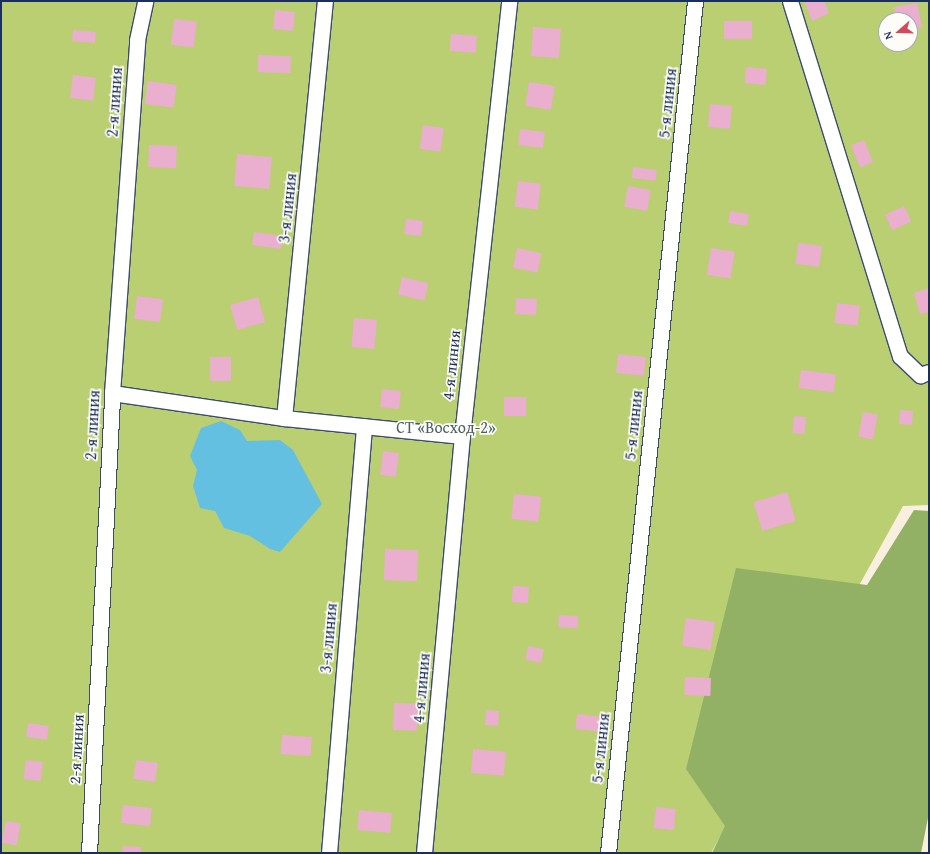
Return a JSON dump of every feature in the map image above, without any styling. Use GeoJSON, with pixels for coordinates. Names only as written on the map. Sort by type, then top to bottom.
{"type":"FeatureCollection","features":[{"type":"Feature","properties":{"kind":"street","name":"2-я линия"},"geometry":{"type":"LineString","coordinates":[[89,853],[112,393],[137,40],[145,1]]}},
{"type":"Feature","properties":{"kind":"street","name":"3-я линия"},"geometry":{"type":"LineString","coordinates":[[284,418],[325,1]]}},
{"type":"Feature","properties":{"kind":"street","name":"4-я линия"},"geometry":{"type":"LineString","coordinates":[[424,853],[462,436],[509,1]]}},
{"type":"Feature","properties":{"kind":"street","name":"5-я линия"},"geometry":{"type":"LineString","coordinates":[[608,853],[695,1]]}},
{"type":"Feature","properties":{"kind":"street"},"geometry":{"type":"LineString","coordinates":[[790,1],[900,356],[920,374],[929,372]]}},
{"type":"Feature","properties":{"kind":"street"},"geometry":{"type":"LineString","coordinates":[[112,393],[284,418],[462,436]]}},
{"type":"Feature","properties":{"kind":"street","name":"3-я линия"},"geometry":{"type":"LineString","coordinates":[[329,853],[364,426]]}},
{"type":"Feature","properties":{"kind":"green space","name":"СТ «Восход-2»"},"geometry":{"type":"Polygon","coordinates":[[[1,1],[929,1],[929,505],[903,506],[711,853],[1,853],[1,1]]]}},
{"type":"Feature","properties":{"kind":"green space"},"geometry":{"type":"Polygon","coordinates":[[[914,510],[929,511],[929,813],[921,853],[712,853],[725,826],[686,769],[736,568],[867,585],[914,510]]]}},
{"type":"Feature","properties":{"kind":"water"},"geometry":{"type":"Polygon","coordinates":[[[221,421],[240,430],[247,441],[280,440],[293,450],[322,504],[280,552],[270,549],[250,536],[224,528],[215,511],[200,508],[193,486],[197,470],[190,456],[201,428],[221,421]]]}},
{"type":"Feature","properties":{"kind":"building"},"geometry":{"type":"Polygon","coordinates":[[[804,1],[824,1],[829,13],[812,21],[804,1]]]}},
{"type":"Feature","properties":{"kind":"building"},"geometry":{"type":"Polygon","coordinates":[[[917,3],[922,27],[918,28],[918,12],[895,12],[894,7],[917,3]]]}},
{"type":"Feature","properties":{"kind":"building"},"geometry":{"type":"Polygon","coordinates":[[[275,10],[295,12],[293,31],[273,29],[275,10]]]}},
{"type":"Feature","properties":{"kind":"building"},"geometry":{"type":"Polygon","coordinates":[[[174,19],[197,22],[194,48],[171,45],[174,19]]]}},
{"type":"Feature","properties":{"kind":"building"},"geometry":{"type":"Polygon","coordinates":[[[724,21],[752,21],[752,39],[724,39],[724,21]]]}},
{"type":"Feature","properties":{"kind":"building"},"geometry":{"type":"Polygon","coordinates":[[[533,27],[561,29],[559,58],[531,56],[533,27]]]}},
{"type":"Feature","properties":{"kind":"building"},"geometry":{"type":"Polygon","coordinates":[[[73,30],[96,32],[95,43],[72,41],[73,30]]]}},
{"type":"Feature","properties":{"kind":"building"},"geometry":{"type":"Polygon","coordinates":[[[451,34],[477,36],[476,53],[450,51],[451,34]]]}},
{"type":"Feature","properties":{"kind":"building"},"geometry":{"type":"Polygon","coordinates":[[[258,55],[291,56],[290,73],[257,72],[258,55]]]}},
{"type":"Feature","properties":{"kind":"building"},"geometry":{"type":"Polygon","coordinates":[[[746,67],[767,69],[766,85],[745,83],[746,67]]]}},
{"type":"Feature","properties":{"kind":"building"},"geometry":{"type":"Polygon","coordinates":[[[73,75],[96,78],[93,101],[70,98],[73,75]]]}},
{"type":"Feature","properties":{"kind":"building"},"geometry":{"type":"Polygon","coordinates":[[[148,81],[177,85],[174,108],[145,104],[148,81]]]}},
{"type":"Feature","properties":{"kind":"building"},"geometry":{"type":"Polygon","coordinates":[[[529,82],[555,86],[551,110],[525,106],[529,82]]]}},
{"type":"Feature","properties":{"kind":"building"},"geometry":{"type":"Polygon","coordinates":[[[710,104],[732,106],[730,129],[708,127],[710,104]]]}},
{"type":"Feature","properties":{"kind":"building"},"geometry":{"type":"Polygon","coordinates":[[[423,125],[444,128],[440,152],[420,149],[423,125]]]}},
{"type":"Feature","properties":{"kind":"building"},"geometry":{"type":"Polygon","coordinates":[[[520,129],[545,132],[543,148],[518,145],[520,129]]]}},
{"type":"Feature","properties":{"kind":"building"},"geometry":{"type":"Polygon","coordinates":[[[864,140],[873,162],[860,167],[851,145],[864,140]]]}},
{"type":"Feature","properties":{"kind":"building"},"geometry":{"type":"Polygon","coordinates":[[[149,145],[177,146],[176,168],[148,167],[149,145]]]}},
{"type":"Feature","properties":{"kind":"building"},"geometry":{"type":"Polygon","coordinates":[[[237,154],[272,157],[269,189],[234,186],[237,154]]]}},
{"type":"Feature","properties":{"kind":"building"},"geometry":{"type":"Polygon","coordinates":[[[633,167],[657,170],[655,181],[632,178],[633,167]]]}},
{"type":"Feature","properties":{"kind":"building"},"geometry":{"type":"Polygon","coordinates":[[[518,181],[541,184],[538,210],[515,207],[518,181]]]}},
{"type":"Feature","properties":{"kind":"building"},"geometry":{"type":"Polygon","coordinates":[[[628,186],[651,190],[647,211],[624,207],[628,186]]]}},
{"type":"Feature","properties":{"kind":"building"},"geometry":{"type":"Polygon","coordinates":[[[904,206],[911,221],[892,230],[885,215],[904,206]]]}},
{"type":"Feature","properties":{"kind":"building"},"geometry":{"type":"Polygon","coordinates":[[[730,211],[749,214],[747,226],[728,223],[730,211]]]}},
{"type":"Feature","properties":{"kind":"building"},"geometry":{"type":"Polygon","coordinates":[[[406,219],[423,221],[421,236],[404,234],[406,219]]]}},
{"type":"Feature","properties":{"kind":"building"},"geometry":{"type":"Polygon","coordinates":[[[254,232],[283,236],[281,249],[252,245],[254,232]]]}},
{"type":"Feature","properties":{"kind":"building"},"geometry":{"type":"Polygon","coordinates":[[[798,243],[822,246],[819,267],[795,264],[798,243]]]}},
{"type":"Feature","properties":{"kind":"building"},"geometry":{"type":"Polygon","coordinates":[[[517,248],[541,253],[537,273],[513,268],[517,248]]]}},
{"type":"Feature","properties":{"kind":"building"},"geometry":{"type":"Polygon","coordinates":[[[711,248],[735,252],[730,278],[707,275],[711,248]]]}},
{"type":"Feature","properties":{"kind":"building"},"geometry":{"type":"Polygon","coordinates":[[[402,277],[428,283],[424,301],[398,295],[402,277]]]}},
{"type":"Feature","properties":{"kind":"building"},"geometry":{"type":"Polygon","coordinates":[[[929,288],[929,312],[920,314],[914,293],[929,288]]]}},
{"type":"Feature","properties":{"kind":"building"},"geometry":{"type":"Polygon","coordinates":[[[137,296],[163,299],[160,322],[134,319],[137,296]]]}},
{"type":"Feature","properties":{"kind":"building"},"geometry":{"type":"Polygon","coordinates":[[[258,297],[265,322],[237,330],[230,305],[258,297]]]}},
{"type":"Feature","properties":{"kind":"building"},"geometry":{"type":"Polygon","coordinates":[[[516,298],[537,299],[536,315],[515,314],[516,298]]]}},
{"type":"Feature","properties":{"kind":"building"},"geometry":{"type":"Polygon","coordinates":[[[837,303],[860,306],[857,326],[835,323],[837,303]]]}},
{"type":"Feature","properties":{"kind":"building"},"geometry":{"type":"Polygon","coordinates":[[[354,318],[377,320],[374,349],[351,347],[354,318]]]}},
{"type":"Feature","properties":{"kind":"building"},"geometry":{"type":"Polygon","coordinates":[[[618,354],[646,357],[644,376],[616,373],[618,354]]]}},
{"type":"Feature","properties":{"kind":"building"},"geometry":{"type":"Polygon","coordinates":[[[210,357],[231,357],[231,381],[210,381],[210,357]]]}},
{"type":"Feature","properties":{"kind":"building"},"geometry":{"type":"Polygon","coordinates":[[[801,370],[836,374],[834,392],[799,388],[801,370]]]}},
{"type":"Feature","properties":{"kind":"building"},"geometry":{"type":"Polygon","coordinates":[[[382,389],[401,391],[399,409],[380,407],[382,389]]]}},
{"type":"Feature","properties":{"kind":"building"},"geometry":{"type":"Polygon","coordinates":[[[504,397],[526,397],[526,416],[504,416],[504,397]]]}},
{"type":"Feature","properties":{"kind":"building"},"geometry":{"type":"Polygon","coordinates":[[[900,410],[913,411],[912,425],[899,424],[900,410]]]}},
{"type":"Feature","properties":{"kind":"building"},"geometry":{"type":"Polygon","coordinates":[[[863,412],[878,415],[873,439],[858,437],[863,412]]]}},
{"type":"Feature","properties":{"kind":"building"},"geometry":{"type":"Polygon","coordinates":[[[794,416],[806,417],[804,434],[793,433],[794,416]]]}},
{"type":"Feature","properties":{"kind":"building"},"geometry":{"type":"Polygon","coordinates":[[[383,451],[399,453],[396,477],[380,475],[383,451]]]}},
{"type":"Feature","properties":{"kind":"building"},"geometry":{"type":"Polygon","coordinates":[[[787,492],[796,521],[762,531],[754,502],[787,492]]]}},
{"type":"Feature","properties":{"kind":"building"},"geometry":{"type":"Polygon","coordinates":[[[514,494],[541,497],[538,522],[511,519],[514,494]]]}},
{"type":"Feature","properties":{"kind":"building"},"geometry":{"type":"Polygon","coordinates":[[[385,549],[418,550],[417,581],[384,580],[385,549]]]}},
{"type":"Feature","properties":{"kind":"building"},"geometry":{"type":"Polygon","coordinates":[[[513,586],[529,587],[528,603],[512,602],[513,586]]]}},
{"type":"Feature","properties":{"kind":"building"},"geometry":{"type":"Polygon","coordinates":[[[559,615],[578,616],[577,628],[558,627],[559,615]]]}},
{"type":"Feature","properties":{"kind":"building"},"geometry":{"type":"Polygon","coordinates":[[[686,618],[715,622],[711,650],[682,646],[686,618]]]}},
{"type":"Feature","properties":{"kind":"building"},"geometry":{"type":"Polygon","coordinates":[[[528,646],[544,649],[541,663],[525,660],[528,646]]]}},
{"type":"Feature","properties":{"kind":"building"},"geometry":{"type":"Polygon","coordinates":[[[685,677],[711,678],[710,696],[684,695],[685,677]]]}},
{"type":"Feature","properties":{"kind":"building"},"geometry":{"type":"Polygon","coordinates":[[[394,703],[418,704],[417,731],[393,730],[394,703]]]}},
{"type":"Feature","properties":{"kind":"building"},"geometry":{"type":"Polygon","coordinates":[[[486,710],[499,711],[498,726],[485,725],[486,710]]]}},
{"type":"Feature","properties":{"kind":"building"},"geometry":{"type":"Polygon","coordinates":[[[577,714],[607,717],[605,732],[575,729],[577,714]]]}},
{"type":"Feature","properties":{"kind":"building"},"geometry":{"type":"Polygon","coordinates":[[[28,723],[49,726],[47,740],[26,737],[28,723]]]}},
{"type":"Feature","properties":{"kind":"building"},"geometry":{"type":"Polygon","coordinates":[[[282,735],[312,737],[311,756],[281,754],[282,735]]]}},
{"type":"Feature","properties":{"kind":"building"},"geometry":{"type":"Polygon","coordinates":[[[473,749],[506,752],[504,776],[471,773],[473,749]]]}},
{"type":"Feature","properties":{"kind":"building"},"geometry":{"type":"Polygon","coordinates":[[[26,760],[43,762],[41,781],[24,779],[26,760]]]}},
{"type":"Feature","properties":{"kind":"building"},"geometry":{"type":"Polygon","coordinates":[[[136,760],[158,763],[155,782],[133,779],[136,760]]]}},
{"type":"Feature","properties":{"kind":"building"},"geometry":{"type":"Polygon","coordinates":[[[123,805],[152,808],[150,826],[121,823],[123,805]]]}},
{"type":"Feature","properties":{"kind":"building"},"geometry":{"type":"Polygon","coordinates":[[[656,807],[676,809],[674,830],[654,828],[656,807]]]}},
{"type":"Feature","properties":{"kind":"building"},"geometry":{"type":"Polygon","coordinates":[[[359,810],[392,813],[390,833],[357,830],[359,810]]]}},
{"type":"Feature","properties":{"kind":"building"},"geometry":{"type":"Polygon","coordinates":[[[6,821],[21,824],[17,845],[2,843],[6,821]]]}},
{"type":"Feature","properties":{"kind":"building"},"geometry":{"type":"Polygon","coordinates":[[[123,846],[141,847],[141,853],[122,853],[123,846]]]}}]}
